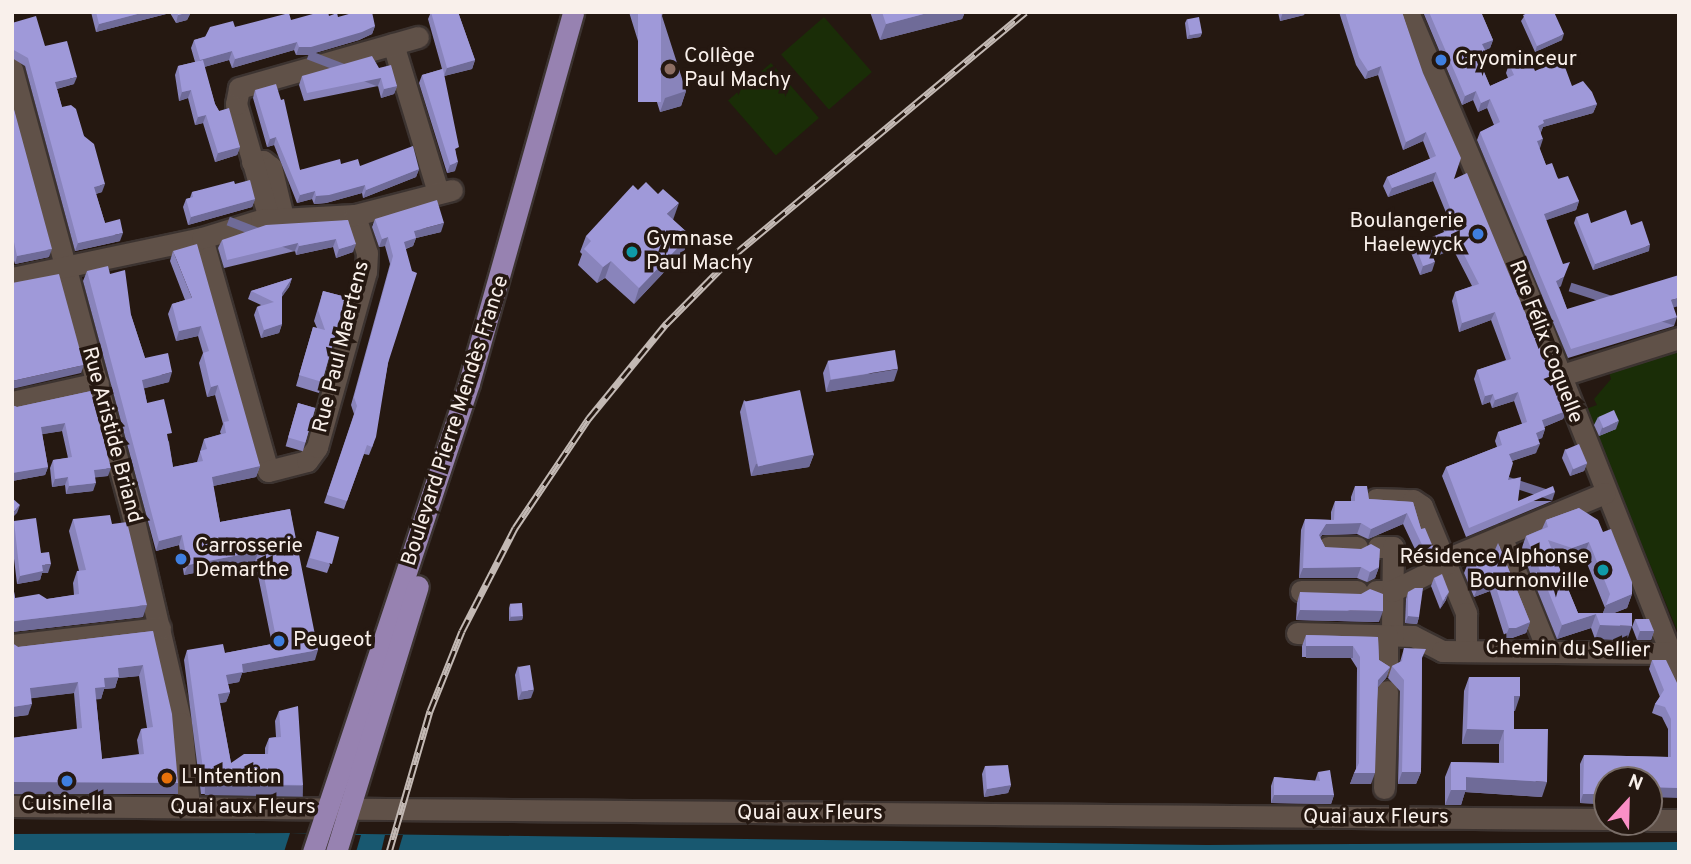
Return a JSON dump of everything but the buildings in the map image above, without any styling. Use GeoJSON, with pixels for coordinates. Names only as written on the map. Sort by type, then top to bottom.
{"type":"FeatureCollection","features":[{"type":"Feature","properties":{"kind":"main road","name":"Boulevard Pierre Mendès France"},"geometry":{"type":"LineString","coordinates":[[313,852],[467,391],[573,12]]}},
{"type":"Feature","properties":{"kind":"main road","name":"Boulevard Pierre Mendès France"},"geometry":{"type":"LineString","coordinates":[[336,852],[508,302],[586,12]]}},
{"type":"Feature","properties":{"kind":"street","name":"Rue Félix Coquelle"},"geometry":{"type":"LineString","coordinates":[[1408,12],[1679,674]]}},
{"type":"Feature","properties":{"kind":"street"},"geometry":{"type":"LineString","coordinates":[[276,218],[252,162],[236,104],[242,86],[418,37]]}},
{"type":"Feature","properties":{"kind":"street"},"geometry":{"type":"LineString","coordinates":[[12,278],[202,238],[276,218],[355,215],[445,191],[393,44]]}},
{"type":"Feature","properties":{"kind":"street","name":"Rue Aristide Briand"},"geometry":{"type":"LineString","coordinates":[[12,69],[98,383],[160,628],[181,723],[189,806]]}},
{"type":"Feature","properties":{"kind":"street","name":"Rue Paul Maertens"},"geometry":{"type":"LineString","coordinates":[[202,238],[268,471],[307,461],[317,447],[366,272],[367,253],[355,215]]}},
{"type":"Feature","properties":{"kind":"street"},"geometry":{"type":"LineString","coordinates":[[1559,376],[1679,338]]}},
{"type":"Feature","properties":{"kind":"street"},"geometry":{"type":"LineString","coordinates":[[12,402],[98,383]]}},
{"type":"Feature","properties":{"kind":"street"},"geometry":{"type":"LineString","coordinates":[[1301,592],[1375,591],[1605,492]]}},
{"type":"Feature","properties":{"kind":"street"},"geometry":{"type":"LineString","coordinates":[[1376,499],[1420,503],[1466,613],[1474,648]]}},
{"type":"Feature","properties":{"kind":"street"},"geometry":{"type":"LineString","coordinates":[[1501,536],[1547,649]]}},
{"type":"Feature","properties":{"kind":"street"},"geometry":{"type":"LineString","coordinates":[[1328,547],[1376,547],[1375,591],[1389,635],[1387,665]]}},
{"type":"Feature","properties":{"kind":"street"},"geometry":{"type":"LineString","coordinates":[[12,645],[160,628]]}},
{"type":"Feature","properties":{"kind":"street","name":"Chemin du Sellier"},"geometry":{"type":"LineString","coordinates":[[1297,633],[1419,637],[1437,651],[1474,648],[1597,649],[1670,653]]}},
{"type":"Feature","properties":{"kind":"street"},"geometry":{"type":"LineString","coordinates":[[1384,788],[1387,691]]}},
{"type":"Feature","properties":{"kind":"street","name":"Quai aux Fleurs"},"geometry":{"type":"LineString","coordinates":[[12,806],[189,806],[324,816],[1593,819]]}},
{"type":"Feature","properties":{"kind":"green space"},"geometry":{"type":"Polygon","coordinates":[[[824,17],[872,72],[829,109],[781,54],[824,17]]]}},
{"type":"Feature","properties":{"kind":"green space"},"geometry":{"type":"Polygon","coordinates":[[[771,63],[819,118],[776,155],[728,100],[771,63]]]}},
{"type":"Feature","properties":{"kind":"green space"},"geometry":{"type":"Polygon","coordinates":[[[1679,351],[1679,635],[1586,409],[1597,405],[1594,399],[1611,379],[1609,372],[1679,351]]]}},
{"type":"Feature","properties":{"kind":"water"},"geometry":{"type":"Polygon","coordinates":[[[290,833],[1207,845],[1679,842],[1679,852],[12,852],[12,834],[290,833]]]}},
{"type":"Feature","properties":{"kind":"pier"},"geometry":{"type":"Polygon","coordinates":[[[290,833],[361,835],[356,852],[284,852],[290,833]]]}},
{"type":"Feature","properties":{"kind":"pier"},"geometry":{"type":"Polygon","coordinates":[[[385,835],[403,835],[398,852],[381,852],[385,835]]]}},
{"type":"Feature","properties":{"kind":"railway"},"geometry":{"type":"LineString","coordinates":[[389,852],[430,711],[462,631],[515,528],[589,418],[666,324],[735,254],[1025,12]]}},
{"type":"Feature","properties":{"kind":"place","name":"Cryominceur"},"geometry":{"type":"Point","coordinates":[1441,60]}},
{"type":"Feature","properties":{"kind":"place","name":"Collège Paul Machy"},"geometry":{"type":"Point","coordinates":[670,69]}},
{"type":"Feature","properties":{"kind":"place","name":"Boulangerie Haelewyck"},"geometry":{"type":"Point","coordinates":[1478,234]}},
{"type":"Feature","properties":{"kind":"place","name":"Gymnase Paul Machy"},"geometry":{"type":"Point","coordinates":[632,252]}},
{"type":"Feature","properties":{"kind":"place","name":"Carrosserie Demarthe"},"geometry":{"type":"Point","coordinates":[181,559]}},
{"type":"Feature","properties":{"kind":"place","name":"Résidence Alphonse Bournonville"},"geometry":{"type":"Point","coordinates":[1603,570]}},
{"type":"Feature","properties":{"kind":"place","name":"Peugeot"},"geometry":{"type":"Point","coordinates":[279,641]}},
{"type":"Feature","properties":{"kind":"place","name":"L'Intention"},"geometry":{"type":"Point","coordinates":[167,778]}},
{"type":"Feature","properties":{"kind":"place","name":"Cuisinella"},"geometry":{"type":"Point","coordinates":[67,781]}}]}
